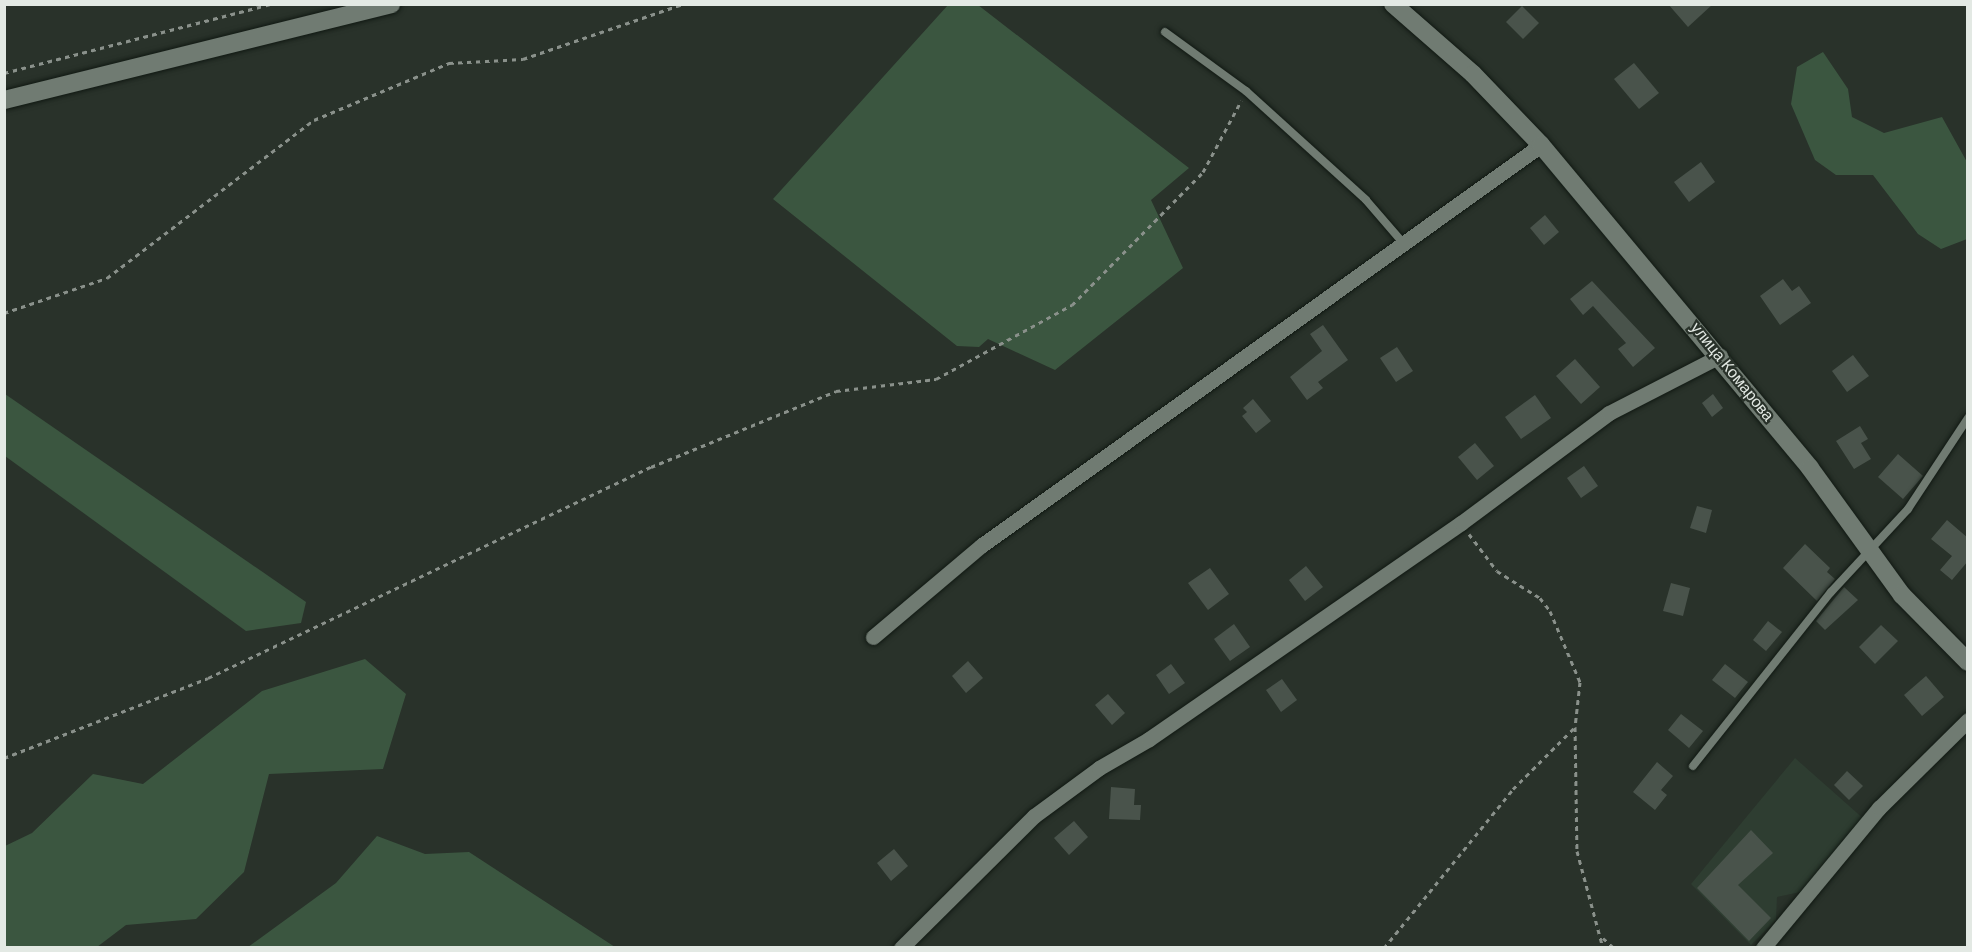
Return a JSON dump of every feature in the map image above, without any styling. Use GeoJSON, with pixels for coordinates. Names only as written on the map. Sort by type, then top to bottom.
{"type":"FeatureCollection","features":[{"type":"Feature","properties":{"kind":"street"},"geometry":{"type":"LineString","coordinates":[[4,100],[391,4]]}},
{"type":"Feature","properties":{"kind":"street","name":"улица Комарова"},"geometry":{"type":"LineString","coordinates":[[1393,4],[1489,89],[1541,144],[1720,356],[1810,468],[1902,595],[1968,662]]}},
{"type":"Feature","properties":{"kind":"street"},"geometry":{"type":"LineString","coordinates":[[873,637],[982,545],[1541,144]]}},
{"type":"Feature","properties":{"kind":"street"},"geometry":{"type":"LineString","coordinates":[[902,948],[1034,816],[1461,523],[1609,412],[1720,356]]}},
{"type":"Feature","properties":{"kind":"street"},"geometry":{"type":"LineString","coordinates":[[1763,948],[1879,808],[1968,720]]}},
{"type":"Feature","properties":{"kind":"lane"},"geometry":{"type":"LineString","coordinates":[[1165,32],[1246,91],[1366,200],[1404,244]]}},
{"type":"Feature","properties":{"kind":"lane"},"geometry":{"type":"LineString","coordinates":[[1693,766],[1867,549],[1908,509],[1968,418]]}},
{"type":"Feature","properties":{"kind":"path"},"geometry":{"type":"LineString","coordinates":[[4,74],[270,4]]}},
{"type":"Feature","properties":{"kind":"path"},"geometry":{"type":"LineString","coordinates":[[4,313],[107,278],[314,120],[449,63],[523,59],[683,4]]}},
{"type":"Feature","properties":{"kind":"path"},"geometry":{"type":"LineString","coordinates":[[4,758],[208,678],[651,467],[836,391],[936,379],[1072,305],[1203,172],[1246,91]]}},
{"type":"Feature","properties":{"kind":"path"},"geometry":{"type":"LineString","coordinates":[[1461,523],[1497,571],[1540,598],[1550,611],[1580,682],[1575,727],[1577,851],[1602,936],[1603,948]]}},
{"type":"Feature","properties":{"kind":"path"},"geometry":{"type":"LineString","coordinates":[[1384,948],[1513,789],[1575,727]]}},
{"type":"Feature","properties":{"kind":"path"},"geometry":{"type":"LineString","coordinates":[[1602,936],[1614,948]]}},
{"type":"Feature","properties":{"kind":"shaded area"},"geometry":{"type":"Polygon","coordinates":[[[1795,758],[1865,820],[1805,891],[1777,897],[1776,920],[1751,945],[1691,884],[1795,758]]]}},
{"type":"Feature","properties":{"kind":"green space"},"geometry":{"type":"Polygon","coordinates":[[[948,5],[978,5],[1189,168],[1151,200],[1183,268],[1055,370],[988,339],[979,347],[957,346],[773,199],[948,5]]]}},
{"type":"Feature","properties":{"kind":"green space"},"geometry":{"type":"Polygon","coordinates":[[[1823,52],[1848,89],[1852,117],[1884,133],[1942,117],[1967,162],[1967,239],[1941,249],[1918,234],[1873,175],[1836,175],[1815,160],[1791,104],[1797,67],[1823,52]]]}},
{"type":"Feature","properties":{"kind":"green space"},"geometry":{"type":"Polygon","coordinates":[[[5,394],[306,602],[301,623],[246,631],[5,456],[5,394]]]}},
{"type":"Feature","properties":{"kind":"green space"},"geometry":{"type":"Polygon","coordinates":[[[365,659],[406,694],[383,769],[269,774],[244,872],[196,919],[126,925],[97,947],[5,947],[5,846],[32,833],[93,774],[143,784],[262,691],[365,659]]]}},
{"type":"Feature","properties":{"kind":"green space"},"geometry":{"type":"Polygon","coordinates":[[[377,836],[425,854],[469,852],[615,947],[248,947],[336,883],[377,836]]]}},
{"type":"Feature","properties":{"kind":"building"},"geometry":{"type":"Polygon","coordinates":[[[1668,4],[1713,4],[1688,27],[1668,4]]]}},
{"type":"Feature","properties":{"kind":"building"},"geometry":{"type":"Polygon","coordinates":[[[1522,6],[1539,23],[1523,39],[1506,22],[1522,6]]]}},
{"type":"Feature","properties":{"kind":"building"},"geometry":{"type":"Polygon","coordinates":[[[1634,63],[1659,93],[1639,109],[1614,79],[1634,63]]]}},
{"type":"Feature","properties":{"kind":"building"},"geometry":{"type":"Polygon","coordinates":[[[1701,162],[1715,182],[1689,202],[1674,182],[1701,162]]]}},
{"type":"Feature","properties":{"kind":"building"},"geometry":{"type":"Polygon","coordinates":[[[1545,215],[1559,232],[1544,245],[1530,228],[1545,215]]]}},
{"type":"Feature","properties":{"kind":"building"},"geometry":{"type":"Polygon","coordinates":[[[1783,279],[1792,291],[1799,286],[1811,303],[1780,325],[1760,296],[1783,279]]]}},
{"type":"Feature","properties":{"kind":"building"},"geometry":{"type":"Polygon","coordinates":[[[1592,281],[1655,348],[1633,367],[1618,349],[1626,343],[1593,306],[1583,315],[1570,299],[1592,281]]]}},
{"type":"Feature","properties":{"kind":"building"},"geometry":{"type":"Polygon","coordinates":[[[1323,325],[1348,360],[1318,382],[1323,388],[1307,400],[1290,377],[1322,351],[1310,334],[1323,325]]]}},
{"type":"Feature","properties":{"kind":"building"},"geometry":{"type":"Polygon","coordinates":[[[1397,347],[1413,371],[1396,382],[1380,358],[1397,347]]]}},
{"type":"Feature","properties":{"kind":"building"},"geometry":{"type":"Polygon","coordinates":[[[1853,355],[1869,376],[1847,392],[1832,371],[1853,355]]]}},
{"type":"Feature","properties":{"kind":"building"},"geometry":{"type":"Polygon","coordinates":[[[1575,359],[1600,387],[1581,404],[1556,376],[1575,359]]]}},
{"type":"Feature","properties":{"kind":"building"},"geometry":{"type":"Polygon","coordinates":[[[1713,394],[1723,408],[1712,417],[1702,403],[1713,394]]]}},
{"type":"Feature","properties":{"kind":"building"},"geometry":{"type":"Polygon","coordinates":[[[1535,395],[1551,418],[1521,439],[1505,417],[1535,395]]]}},
{"type":"Feature","properties":{"kind":"building"},"geometry":{"type":"Polygon","coordinates":[[[1253,399],[1271,421],[1256,433],[1242,416],[1247,412],[1243,408],[1253,399]]]}},
{"type":"Feature","properties":{"kind":"building"},"geometry":{"type":"Polygon","coordinates":[[[1860,426],[1868,439],[1861,443],[1871,459],[1854,469],[1836,441],[1860,426]]]}},
{"type":"Feature","properties":{"kind":"building"},"geometry":{"type":"Polygon","coordinates":[[[1475,443],[1494,466],[1477,480],[1458,457],[1475,443]]]}},
{"type":"Feature","properties":{"kind":"building"},"geometry":{"type":"Polygon","coordinates":[[[1898,454],[1923,476],[1903,499],[1878,477],[1898,454]]]}},
{"type":"Feature","properties":{"kind":"building"},"geometry":{"type":"Polygon","coordinates":[[[1584,466],[1598,486],[1581,498],[1567,478],[1584,466]]]}},
{"type":"Feature","properties":{"kind":"building"},"geometry":{"type":"Polygon","coordinates":[[[1697,506],[1712,510],[1706,533],[1690,528],[1697,506]]]}},
{"type":"Feature","properties":{"kind":"building"},"geometry":{"type":"Polygon","coordinates":[[[1947,520],[1968,538],[1968,561],[1952,580],[1940,570],[1952,556],[1931,539],[1947,520]]]}},
{"type":"Feature","properties":{"kind":"building"},"geometry":{"type":"Polygon","coordinates":[[[1805,544],[1830,568],[1827,572],[1835,579],[1817,601],[1783,568],[1805,544]]]}},
{"type":"Feature","properties":{"kind":"building"},"geometry":{"type":"Polygon","coordinates":[[[1306,566],[1323,587],[1305,601],[1289,580],[1306,566]]]}},
{"type":"Feature","properties":{"kind":"building"},"geometry":{"type":"Polygon","coordinates":[[[1210,568],[1229,594],[1208,610],[1188,583],[1210,568]]]}},
{"type":"Feature","properties":{"kind":"building"},"geometry":{"type":"Polygon","coordinates":[[[1671,583],[1690,588],[1683,616],[1663,611],[1671,583]]]}},
{"type":"Feature","properties":{"kind":"building"},"geometry":{"type":"Polygon","coordinates":[[[1844,587],[1858,600],[1825,630],[1816,621],[1844,587]]]}},
{"type":"Feature","properties":{"kind":"building"},"geometry":{"type":"Polygon","coordinates":[[[1768,621],[1782,632],[1766,651],[1753,640],[1768,621]]]}},
{"type":"Feature","properties":{"kind":"building"},"geometry":{"type":"Polygon","coordinates":[[[1234,624],[1250,647],[1230,661],[1214,639],[1234,624]]]}},
{"type":"Feature","properties":{"kind":"building"},"geometry":{"type":"Polygon","coordinates":[[[1881,625],[1898,641],[1875,664],[1859,647],[1881,625]]]}},
{"type":"Feature","properties":{"kind":"building"},"geometry":{"type":"Polygon","coordinates":[[[968,661],[983,678],[966,693],[952,676],[968,661]]]}},
{"type":"Feature","properties":{"kind":"building"},"geometry":{"type":"Polygon","coordinates":[[[1171,664],[1185,683],[1169,694],[1156,675],[1171,664]]]}},
{"type":"Feature","properties":{"kind":"building"},"geometry":{"type":"Polygon","coordinates":[[[1725,664],[1748,682],[1735,698],[1712,680],[1725,664]]]}},
{"type":"Feature","properties":{"kind":"building"},"geometry":{"type":"Polygon","coordinates":[[[1926,676],[1944,697],[1922,716],[1904,695],[1926,676]]]}},
{"type":"Feature","properties":{"kind":"building"},"geometry":{"type":"Polygon","coordinates":[[[1282,679],[1297,700],[1281,712],[1266,690],[1282,679]]]}},
{"type":"Feature","properties":{"kind":"building"},"geometry":{"type":"Polygon","coordinates":[[[1108,694],[1125,713],[1112,725],[1095,705],[1108,694]]]}},
{"type":"Feature","properties":{"kind":"building"},"geometry":{"type":"Polygon","coordinates":[[[1681,714],[1703,731],[1689,748],[1668,730],[1681,714]]]}},
{"type":"Feature","properties":{"kind":"building"},"geometry":{"type":"Polygon","coordinates":[[[1657,762],[1673,776],[1661,790],[1667,795],[1655,810],[1633,792],[1657,762]]]}},
{"type":"Feature","properties":{"kind":"building"},"geometry":{"type":"Polygon","coordinates":[[[1847,771],[1863,786],[1849,800],[1834,785],[1847,771]]]}},
{"type":"Feature","properties":{"kind":"building"},"geometry":{"type":"Polygon","coordinates":[[[1111,787],[1135,789],[1134,805],[1141,805],[1140,820],[1109,819],[1111,787]]]}},
{"type":"Feature","properties":{"kind":"building"},"geometry":{"type":"Polygon","coordinates":[[[1074,821],[1088,837],[1069,855],[1054,838],[1074,821]]]}},
{"type":"Feature","properties":{"kind":"building"},"geometry":{"type":"Polygon","coordinates":[[[1751,830],[1773,853],[1738,885],[1771,918],[1749,941],[1697,888],[1751,830]]]}},
{"type":"Feature","properties":{"kind":"building"},"geometry":{"type":"Polygon","coordinates":[[[894,849],[908,866],[891,881],[877,863],[894,849]]]}}]}
